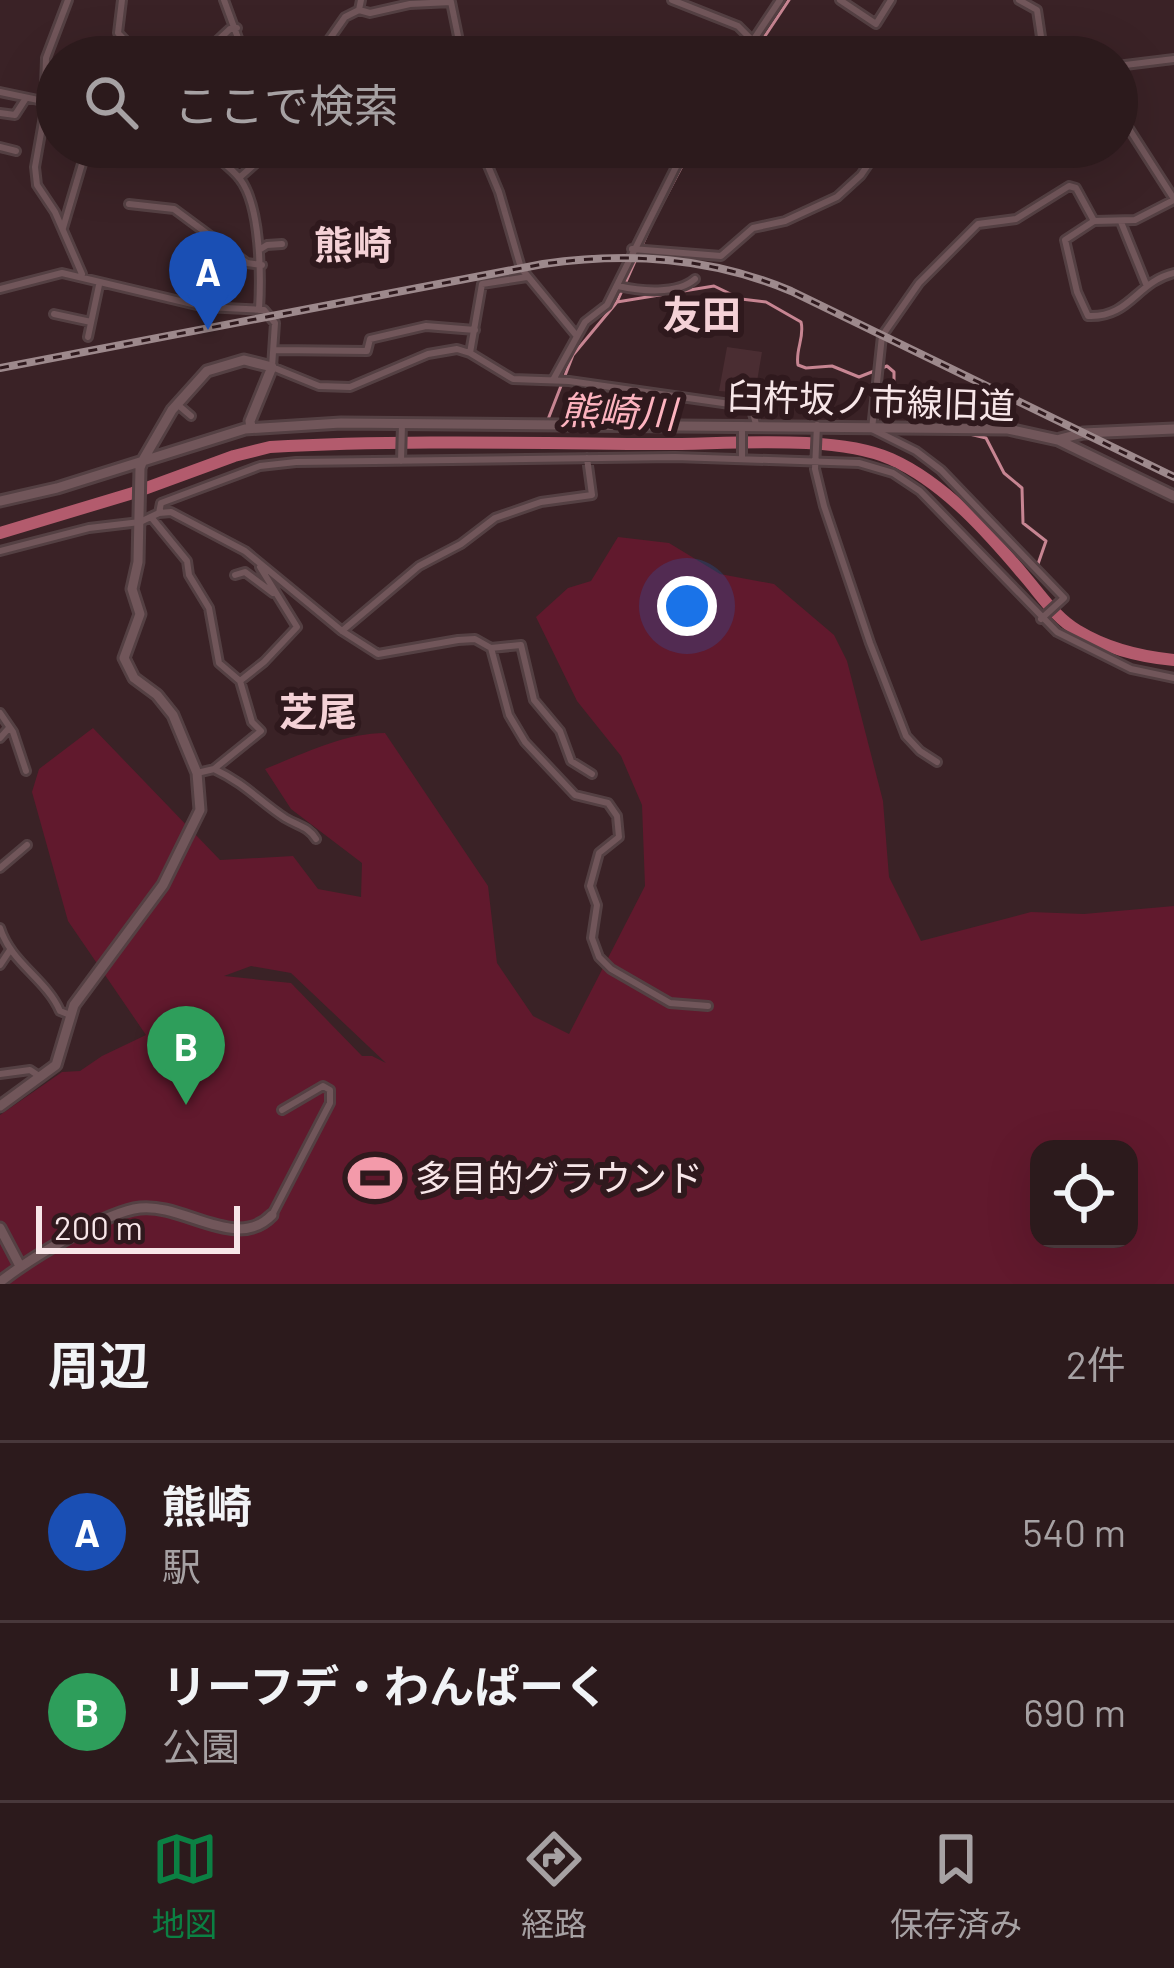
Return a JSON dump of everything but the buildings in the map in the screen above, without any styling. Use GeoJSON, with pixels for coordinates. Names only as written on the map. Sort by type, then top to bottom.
{"type":"FeatureCollection","features":[{"type":"Feature","properties":{"kind":"street"},"geometry":{"type":"LineString","coordinates":[[55,36],[71,0]]}},
{"type":"Feature","properties":{"kind":"street"},"geometry":{"type":"LineString","coordinates":[[121,36],[122,0]]}},
{"type":"Feature","properties":{"kind":"street"},"geometry":{"type":"LineString","coordinates":[[224,0],[239,36]]}},
{"type":"Feature","properties":{"kind":"street"},"geometry":{"type":"LineString","coordinates":[[359,10],[361,0]]}},
{"type":"Feature","properties":{"kind":"street"},"geometry":{"type":"LineString","coordinates":[[672,0],[738,26],[748,36]]}},
{"type":"Feature","properties":{"kind":"street"},"geometry":{"type":"LineString","coordinates":[[756,36],[780,0]]}},
{"type":"Feature","properties":{"kind":"street"},"geometry":{"type":"LineString","coordinates":[[840,0],[876,24],[891,0]]}},
{"type":"Feature","properties":{"kind":"street"},"geometry":{"type":"LineString","coordinates":[[1019,0],[1037,10],[1041,36]]}},
{"type":"Feature","properties":{"kind":"street"},"geometry":{"type":"LineString","coordinates":[[331,36],[345,17],[359,10],[370,13],[450,1],[458,36]]}},
{"type":"Feature","properties":{"kind":"street"},"geometry":{"type":"LineString","coordinates":[[224,36],[237,28]]}},
{"type":"Feature","properties":{"kind":"street"},"geometry":{"type":"LineString","coordinates":[[1138,63],[1174,59]]}},
{"type":"Feature","properties":{"kind":"street"},"geometry":{"type":"LineString","coordinates":[[0,92],[36,100]]}},
{"type":"Feature","properties":{"kind":"street"},"geometry":{"type":"LineString","coordinates":[[0,112],[15,116],[26,98]]}},
{"type":"Feature","properties":{"kind":"street"},"geometry":{"type":"LineString","coordinates":[[1138,143],[1174,200],[1140,218],[1094,221],[1065,240],[1086,315],[1110,316],[1146,284],[1174,273]]}},
{"type":"Feature","properties":{"kind":"street"},"geometry":{"type":"LineString","coordinates":[[0,147],[16,151]]}},
{"type":"Feature","properties":{"kind":"street"},"geometry":{"type":"LineString","coordinates":[[38,168],[36,181],[83,276]]}},
{"type":"Feature","properties":{"kind":"street"},"geometry":{"type":"LineString","coordinates":[[63,229],[81,168]]}},
{"type":"Feature","properties":{"kind":"street"},"geometry":{"type":"LineString","coordinates":[[228,168],[239,178],[259,250],[259,310]]}},
{"type":"Feature","properties":{"kind":"street"},"geometry":{"type":"LineString","coordinates":[[239,178],[250,168]]}},
{"type":"Feature","properties":{"kind":"street"},"geometry":{"type":"LineString","coordinates":[[488,168],[527,278],[576,335]]}},
{"type":"Feature","properties":{"kind":"street"},"geometry":{"type":"LineString","coordinates":[[555,380],[576,335],[620,286],[676,168]]}},
{"type":"Feature","properties":{"kind":"street"},"geometry":{"type":"LineString","coordinates":[[637,249],[721,256],[753,228],[785,221],[837,197],[866,168]]}},
{"type":"Feature","properties":{"kind":"street"},"geometry":{"type":"LineString","coordinates":[[1042,618],[1062,599],[941,470],[871,426],[877,368],[883,336],[907,298],[978,224],[1016,219],[1069,186],[1076,188],[1094,221]]}},
{"type":"Feature","properties":{"kind":"street"},"geometry":{"type":"LineString","coordinates":[[128,204],[174,209],[247,263],[262,265]]}},
{"type":"Feature","properties":{"kind":"street"},"geometry":{"type":"LineString","coordinates":[[1121,221],[1146,284]]}},
{"type":"Feature","properties":{"kind":"street"},"geometry":{"type":"LineString","coordinates":[[259,250],[282,244]]}},
{"type":"Feature","properties":{"kind":"street"},"geometry":{"type":"LineString","coordinates":[[0,289],[62,273],[205,307],[259,310],[273,316],[272,367],[251,428]]}},
{"type":"Feature","properties":{"kind":"street"},"geometry":{"type":"LineString","coordinates":[[470,353],[482,284],[527,278]]}},
{"type":"Feature","properties":{"kind":"street"},"geometry":{"type":"LineString","coordinates":[[620,286],[676,288],[694,279]]}},
{"type":"Feature","properties":{"kind":"street"},"geometry":{"type":"LineString","coordinates":[[88,337],[99,285]]}},
{"type":"Feature","properties":{"kind":"street"},"geometry":{"type":"LineString","coordinates":[[54,314],[92,322]]}},
{"type":"Feature","properties":{"kind":"street"},"geometry":{"type":"LineString","coordinates":[[275,350],[367,351],[370,339],[378,335],[426,326],[475,330]]}},
{"type":"Feature","properties":{"kind":"street"},"geometry":{"type":"LineString","coordinates":[[0,1106],[56,1065],[70,1015],[174,864],[200,810],[197,773],[166,704],[134,678],[124,658],[140,614],[132,589],[147,516],[142,464],[202,375],[215,366],[251,360],[319,386],[350,387],[441,350],[470,353],[513,379],[569,381],[742,407],[753,412],[757,424]]}},
{"type":"Feature","properties":{"kind":"street"},"geometry":{"type":"LineString","coordinates":[[178,405],[191,416]]}},
{"type":"Feature","properties":{"kind":"street","name":"臼杵坂ノ市線旧道"},"geometry":{"type":"LineString","coordinates":[[0,501],[278,424],[961,427],[1019,430],[1058,440],[1083,434],[1174,429]]}},
{"type":"Feature","properties":{"kind":"street"},"geometry":{"type":"LineString","coordinates":[[401,461],[402,426]]}},
{"type":"Feature","properties":{"kind":"street"},"geometry":{"type":"LineString","coordinates":[[741,456],[742,427]]}},
{"type":"Feature","properties":{"kind":"street"},"geometry":{"type":"LineString","coordinates":[[817,428],[815,461],[838,552],[896,713],[906,736],[920,752],[937,761]]}},
{"type":"Feature","properties":{"kind":"street"},"geometry":{"type":"LineString","coordinates":[[1058,440],[1174,496]]}},
{"type":"Feature","properties":{"kind":"street"},"geometry":{"type":"LineString","coordinates":[[147,516],[160,503],[269,464],[741,456],[868,464],[911,484],[1068,639],[1131,669],[1174,678]]}},
{"type":"Feature","properties":{"kind":"street"},"geometry":{"type":"LineString","coordinates":[[342,631],[419,566],[461,544],[495,518],[541,502],[592,495],[586,458]]}},
{"type":"Feature","properties":{"kind":"street"},"geometry":{"type":"LineString","coordinates":[[0,551],[171,512],[245,551],[377,654],[458,640],[475,639],[491,648],[521,645],[534,700],[560,730],[571,761],[592,774]]}},
{"type":"Feature","properties":{"kind":"street"},"geometry":{"type":"LineString","coordinates":[[147,516],[186,560],[210,613],[219,663],[240,681],[252,722],[261,734],[214,769],[197,773]]}},
{"type":"Feature","properties":{"kind":"street"},"geometry":{"type":"LineString","coordinates":[[240,681],[296,631],[296,620],[259,563]]}},
{"type":"Feature","properties":{"kind":"street"},"geometry":{"type":"LineString","coordinates":[[235,575],[244,572],[276,595]]}},
{"type":"Feature","properties":{"kind":"street"},"geometry":{"type":"LineString","coordinates":[[491,648],[509,716],[525,742],[575,795],[608,803],[617,816],[619,837],[599,854],[590,886],[597,905],[592,938],[599,957],[610,969],[670,1003],[708,1006]]}},
{"type":"Feature","properties":{"kind":"street"},"geometry":{"type":"LineString","coordinates":[[0,712],[26,771]]}},
{"type":"Feature","properties":{"kind":"street"},"geometry":{"type":"LineString","coordinates":[[0,738],[18,718]]}},
{"type":"Feature","properties":{"kind":"street"},"geometry":{"type":"LineString","coordinates":[[214,769],[261,796],[316,839]]}},
{"type":"Feature","properties":{"kind":"street"},"geometry":{"type":"LineString","coordinates":[[0,868],[27,845]]}},
{"type":"Feature","properties":{"kind":"street"},"geometry":{"type":"LineString","coordinates":[[0,928],[10,950],[60,1011],[70,1015]]}},
{"type":"Feature","properties":{"kind":"street"},"geometry":{"type":"LineString","coordinates":[[0,965],[10,950]]}},
{"type":"Feature","properties":{"kind":"street"},"geometry":{"type":"LineString","coordinates":[[0,1074],[29,1070],[42,1077]]}},
{"type":"Feature","properties":{"kind":"street"},"geometry":{"type":"LineString","coordinates":[[0,1282],[129,1210],[163,1208],[239,1230],[261,1226],[272,1216],[330,1103],[330,1090],[323,1086],[282,1110]]}},
{"type":"Feature","properties":{"kind":"street"},"geometry":{"type":"LineString","coordinates":[[0,1228],[20,1267]]}},
{"type":"Feature","properties":{"kind":"shaded area"},"geometry":{"type":"Polygon","coordinates":[[[727,347],[762,352],[753,405],[733,401],[733,392],[719,391],[727,347]]]}},
{"type":"Feature","properties":{"kind":"shaded area"},"geometry":{"type":"Polygon","coordinates":[[[618,537],[669,543],[720,574],[774,584],[834,635],[847,661],[883,801],[889,877],[921,941],[1031,912],[1084,914],[1174,906],[1174,1284],[0,1284],[0,1115],[62,1072],[80,1071],[146,1035],[68,921],[32,792],[39,769],[93,728],[220,860],[293,856],[318,889],[361,897],[362,863],[291,809],[265,769],[339,740],[385,733],[488,886],[497,963],[533,1016],[569,1034],[645,886],[642,805],[621,756],[577,701],[536,617],[568,588],[591,581],[618,537]],[[251,966],[224,976],[291,983],[362,1056],[386,1063],[291,973],[251,966]]]}},
{"type":"Feature","properties":{"kind":"waterway"},"geometry":{"type":"LineString","coordinates":[[765,36],[789,0]]}},
{"type":"Feature","properties":{"kind":"waterway"},"geometry":{"type":"LineString","coordinates":[[547,422],[573,355],[617,302],[681,168]]}},
{"type":"Feature","properties":{"kind":"waterway"},"geometry":{"type":"LineString","coordinates":[[617,302],[714,286],[741,299],[766,302],[801,322],[798,365],[832,366],[859,377],[887,366],[894,372],[894,393],[924,398],[930,387],[955,425]]}},
{"type":"Feature","properties":{"kind":"waterway"},"geometry":{"type":"LineString","coordinates":[[961,432],[986,438],[1004,473],[1022,488],[1023,523],[1046,541],[1038,564]]}},
{"type":"Feature","properties":{"kind":"waterway","name":"熊崎川"},"geometry":{"type":"LineString","coordinates":[[0,533],[270,447],[462,442],[838,446],[891,459],[930,482],[982,528],[1051,608],[1078,631],[1124,651],[1174,660]]}},
{"type":"Feature","properties":{"kind":"railway"},"geometry":{"type":"LineString","coordinates":[[0,368],[543,264],[607,258],[669,260],[730,271],[791,291],[1174,477]]}},
{"type":"Feature","properties":{"kind":"place","name":"熊崎"},"geometry":{"type":"Point","coordinates":[208,330]}},
{"type":"Feature","properties":{"kind":"place","name":"リーフデ・わんぱーく"},"geometry":{"type":"Point","coordinates":[186,1105]}},
{"type":"Feature","properties":{"kind":"place","name":"多目的グラウンド"},"geometry":{"type":"Point","coordinates":[375,1178]}},
{"type":"Feature","properties":{"kind":"district","name":"熊崎"},"geometry":{"type":"Point","coordinates":[353,245]}},
{"type":"Feature","properties":{"kind":"district","name":"友田"},"geometry":{"type":"Point","coordinates":[702,315]}},
{"type":"Feature","properties":{"kind":"district","name":"芝尾"},"geometry":{"type":"Point","coordinates":[318,712]}}]}
